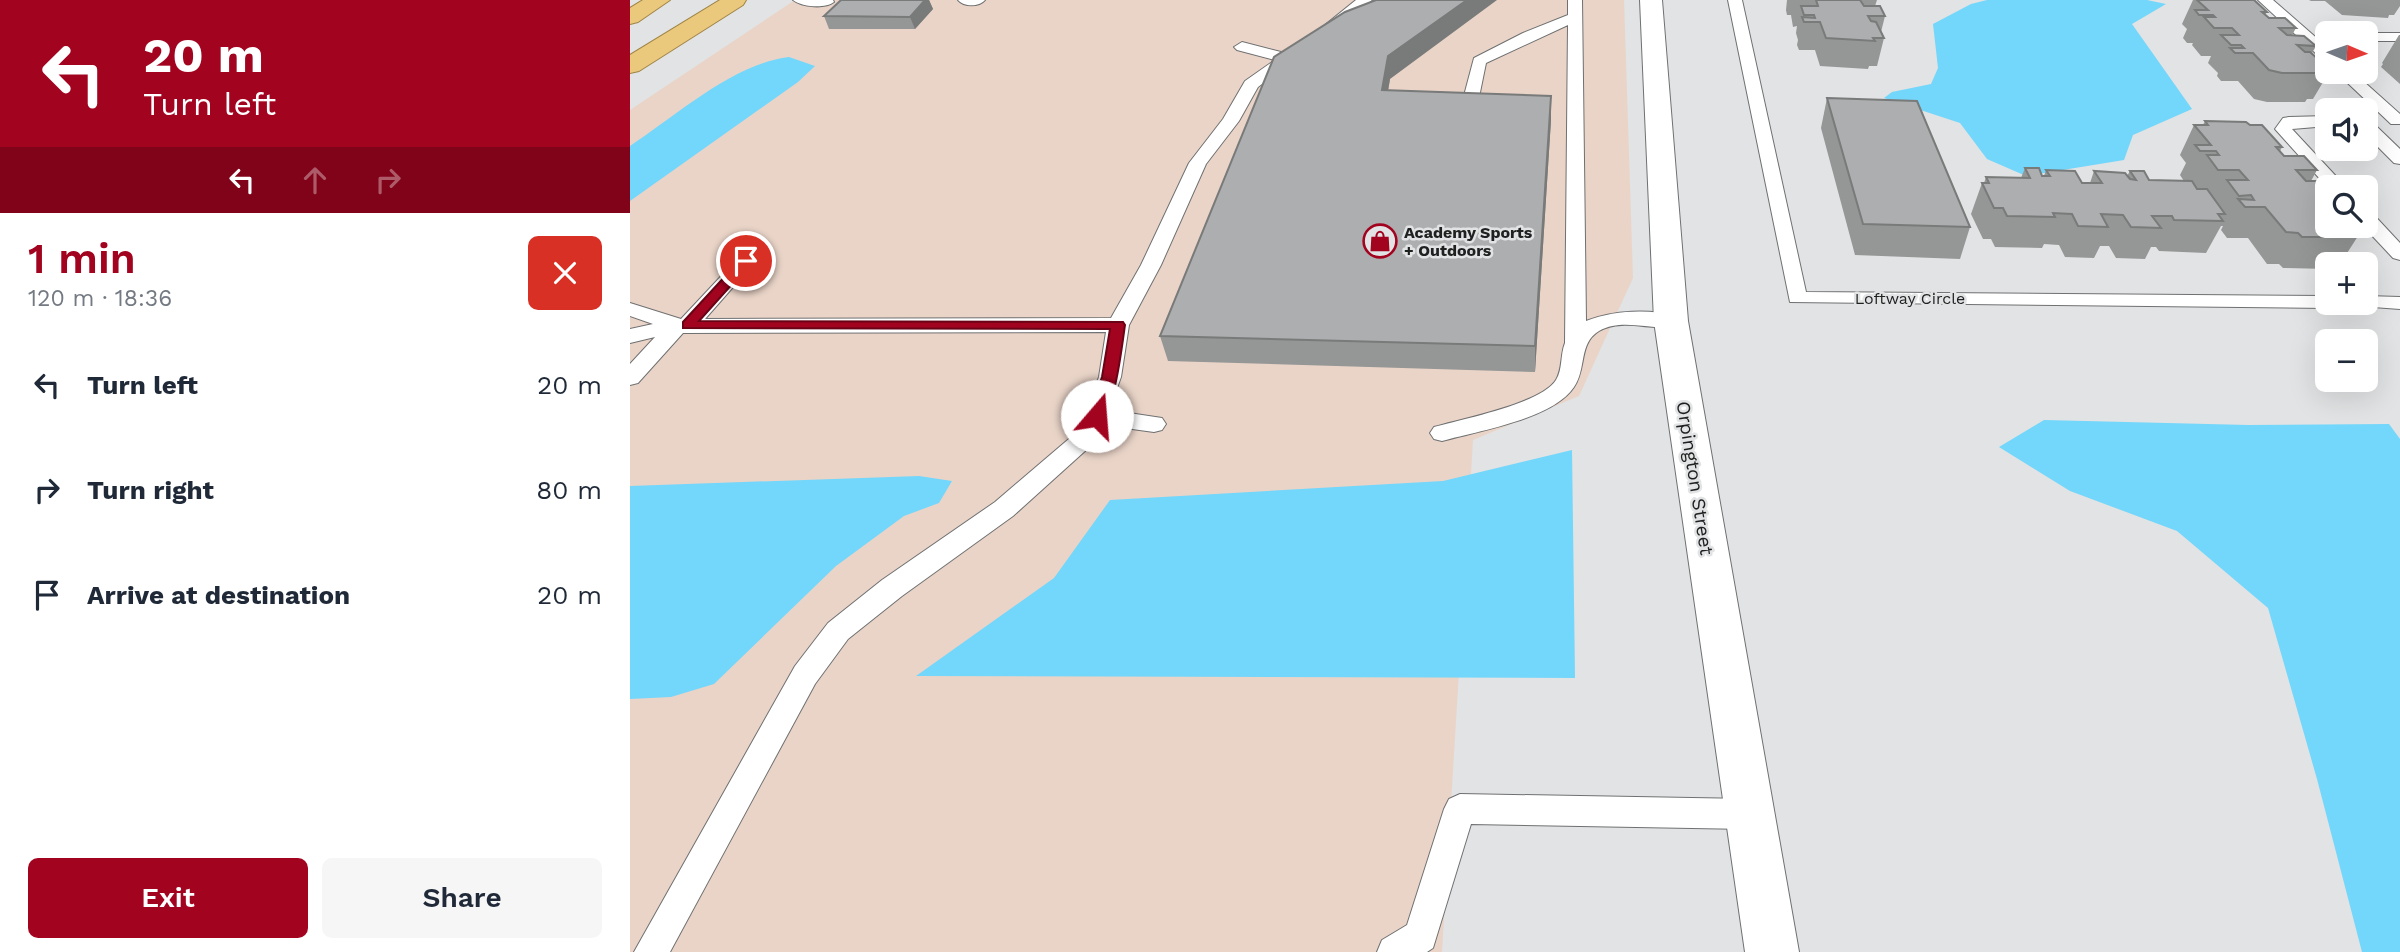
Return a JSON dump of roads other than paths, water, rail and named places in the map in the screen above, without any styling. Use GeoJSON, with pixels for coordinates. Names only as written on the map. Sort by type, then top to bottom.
{"type":"FeatureCollection","features":[{"type":"Feature","properties":{"kind":"highway"},"geometry":{"type":"LineString","coordinates":[[630,17],[659,0]]}},
{"type":"Feature","properties":{"kind":"highway"},"geometry":{"type":"LineString","coordinates":[[630,66],[735,0]]}},
{"type":"Feature","properties":{"kind":"street","name":"Orpington Street"},"geometry":{"type":"LineString","coordinates":[[1651,0],[1671,321],[1772,952]]}},
{"type":"Feature","properties":{"kind":"lane"},"geometry":{"type":"LineString","coordinates":[[800,0],[830,1]]}},
{"type":"Feature","properties":{"kind":"lane"},"geometry":{"type":"LineString","coordinates":[[965,0],[978,0]]}},
{"type":"Feature","properties":{"kind":"lane"},"geometry":{"type":"LineString","coordinates":[[651,952],[805,675],[838,631],[892,588],[1004,509],[1087,436],[1110,377],[1118,325],[1151,265],[1198,163],[1231,121],[1251,83],[1365,0]]}},
{"type":"Feature","properties":{"kind":"lane","name":"Loftway Circle"},"geometry":{"type":"LineString","coordinates":[[1735,0],[1797,298],[2315,302]]}},
{"type":"Feature","properties":{"kind":"lane"},"geometry":{"type":"LineString","coordinates":[[2265,0],[2315,45]]}},
{"type":"Feature","properties":{"kind":"lane"},"geometry":{"type":"LineString","coordinates":[[811,16],[830,1]]}},
{"type":"Feature","properties":{"kind":"lane"},"geometry":{"type":"LineString","coordinates":[[1469,107],[1479,61],[1575,8]]}},
{"type":"Feature","properties":{"kind":"lane"},"geometry":{"type":"LineString","coordinates":[[1442,433],[1540,403],[1558,391],[1571,374],[1575,342],[1575,8]]}},
{"type":"Feature","properties":{"kind":"lane"},"geometry":{"type":"LineString","coordinates":[[2305,36],[2315,36]]}},
{"type":"Feature","properties":{"kind":"lane"},"geometry":{"type":"LineString","coordinates":[[2378,37],[2400,37]]}},
{"type":"Feature","properties":{"kind":"lane"},"geometry":{"type":"LineString","coordinates":[[1242,47],[1287,58]]}},
{"type":"Feature","properties":{"kind":"lane"},"geometry":{"type":"LineString","coordinates":[[2358,84],[2398,120]]}},
{"type":"Feature","properties":{"kind":"lane"},"geometry":{"type":"LineString","coordinates":[[2378,121],[2398,120]]}},
{"type":"Feature","properties":{"kind":"lane"},"geometry":{"type":"LineString","coordinates":[[2315,121],[2289,122],[2283,129],[2326,175]]}},
{"type":"Feature","properties":{"kind":"lane"},"geometry":{"type":"LineString","coordinates":[[2378,138],[2400,159]]}},
{"type":"Feature","properties":{"kind":"lane"},"geometry":{"type":"LineString","coordinates":[[2378,231],[2400,254]]}},
{"type":"Feature","properties":{"kind":"lane"},"geometry":{"type":"LineString","coordinates":[[630,378],[746,261]]}},
{"type":"Feature","properties":{"kind":"lane"},"geometry":{"type":"LineString","coordinates":[[2378,302],[2400,303]]}},
{"type":"Feature","properties":{"kind":"lane"},"geometry":{"type":"LineString","coordinates":[[630,309],[682,325]]}},
{"type":"Feature","properties":{"kind":"lane"},"geometry":{"type":"LineString","coordinates":[[1575,342],[1594,324],[1622,318],[1671,321]]}},
{"type":"Feature","properties":{"kind":"lane"},"geometry":{"type":"LineString","coordinates":[[630,336],[682,325],[1118,325]]}},
{"type":"Feature","properties":{"kind":"lane"},"geometry":{"type":"LineString","coordinates":[[1097,416],[1154,424]]}},
{"type":"Feature","properties":{"kind":"lane"},"geometry":{"type":"LineString","coordinates":[[1394,952],[1421,936],[1460,809],[1748,814]]}},
{"type":"Feature","properties":{"kind":"water"},"geometry":{"type":"Polygon","coordinates":[[[1987,0],[2147,0],[2166,4],[2132,24],[2192,109],[2133,135],[2124,160],[2026,176],[1987,159],[1960,123],[1884,98],[1892,92],[1931,84],[1938,68],[1933,24],[1971,4],[1987,0]]]}},
{"type":"Feature","properties":{"kind":"water"},"geometry":{"type":"Polygon","coordinates":[[[789,57],[815,66],[798,82],[630,201],[630,146],[726,80],[747,69],[789,57]]]}},
{"type":"Feature","properties":{"kind":"water"},"geometry":{"type":"Polygon","coordinates":[[[2044,420],[2248,425],[2389,424],[2400,439],[2400,952],[2362,952],[2317,779],[2268,608],[2177,531],[2070,491],[1999,447],[2044,420]]]}},
{"type":"Feature","properties":{"kind":"water"},"geometry":{"type":"Polygon","coordinates":[[[1572,450],[1575,678],[916,676],[1054,578],[1110,500],[1443,481],[1572,450]]]}},
{"type":"Feature","properties":{"kind":"water"},"geometry":{"type":"Polygon","coordinates":[[[919,476],[952,481],[939,503],[904,516],[836,566],[714,684],[671,697],[630,699],[630,486],[919,476]]]}},
{"type":"Feature","properties":{"kind":"place","name":"Academy Sports + Outdoors"},"geometry":{"type":"Point","coordinates":[1380,241]}}]}
